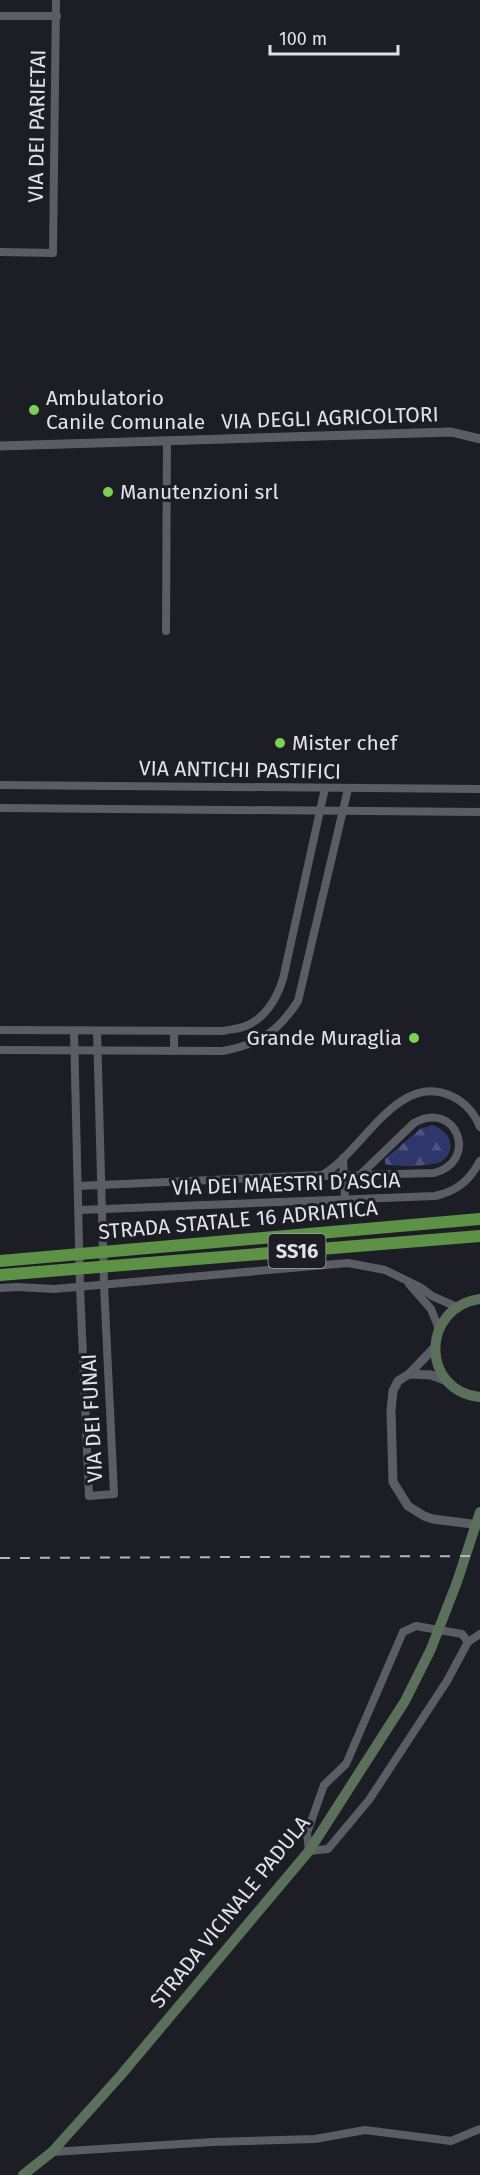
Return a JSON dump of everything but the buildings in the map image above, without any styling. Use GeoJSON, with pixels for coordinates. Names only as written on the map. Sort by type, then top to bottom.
{"type":"FeatureCollection","features":[{"type":"Feature","properties":{"kind":"highway","name":"STRADA STATALE 16 ADRIATICA"},"geometry":{"type":"LineString","coordinates":[[0,1261],[475,1219]]}},
{"type":"Feature","properties":{"kind":"highway","name":"STRADA STATALE 16 ADRIATICA"},"geometry":{"type":"LineString","coordinates":[[0,1275],[477,1236]]}},
{"type":"Feature","properties":{"kind":"main road"},"geometry":{"type":"LineString","coordinates":[[479,1398],[461,1392],[447,1381],[437,1364],[435,1347],[439,1329],[446,1317],[480,1294]]}},
{"type":"Feature","properties":{"kind":"main road"},"geometry":{"type":"LineString","coordinates":[[462,1305],[480,1299]]}},
{"type":"Feature","properties":{"kind":"main road","name":"STRADA VICINALE PADULA"},"geometry":{"type":"LineString","coordinates":[[23,2175],[52,2152],[121,2075],[309,1851],[405,1701],[431,1649],[457,1582],[480,1512]]}},
{"type":"Feature","properties":{"kind":"street","name":"VIA DEI PARIETAI"},"geometry":{"type":"LineString","coordinates":[[0,252],[53,253],[56,0]]}},
{"type":"Feature","properties":{"kind":"street"},"geometry":{"type":"LineString","coordinates":[[0,16],[57,16]]}},
{"type":"Feature","properties":{"kind":"street","name":"VIA DEGLI AGRICOLTORI"},"geometry":{"type":"LineString","coordinates":[[0,446],[451,432],[480,439]]}},
{"type":"Feature","properties":{"kind":"street"},"geometry":{"type":"LineString","coordinates":[[166,631],[167,441]]}},
{"type":"Feature","properties":{"kind":"street","name":"VIA ANTICHI PASTIFICI"},"geometry":{"type":"LineString","coordinates":[[0,785],[480,789]]}},
{"type":"Feature","properties":{"kind":"street"},"geometry":{"type":"LineString","coordinates":[[0,1030],[223,1031],[248,1025],[266,1012],[278,995],[325,789]]}},
{"type":"Feature","properties":{"kind":"street"},"geometry":{"type":"LineString","coordinates":[[0,1050],[223,1051],[246,1046],[268,1035],[287,1018],[298,1000],[303,985],[348,789]]}},
{"type":"Feature","properties":{"kind":"street","name":"VIA ANTICHI PASTIFICI"},"geometry":{"type":"LineString","coordinates":[[0,808],[480,812]]}},
{"type":"Feature","properties":{"kind":"street","name":"VIA DEI FUNAI"},"geometry":{"type":"LineString","coordinates":[[74,1031],[80,1287],[89,1496],[114,1494],[104,1286],[97,1031]]}},
{"type":"Feature","properties":{"kind":"street"},"geometry":{"type":"LineString","coordinates":[[174,1031],[174,1051]]}},
{"type":"Feature","properties":{"kind":"street","name":"VIA DEI MAESTRI D’ASCIA"},"geometry":{"type":"LineString","coordinates":[[78,1186],[315,1176],[329,1171],[396,1104],[418,1093],[436,1091],[456,1098],[466,1105],[476,1117],[480,1127]]}},
{"type":"Feature","properties":{"kind":"street"},"geometry":{"type":"LineString","coordinates":[[315,1176],[443,1171],[450,1166],[459,1151],[458,1134],[447,1121],[430,1116],[422,1118],[361,1174]]}},
{"type":"Feature","properties":{"kind":"street"},"geometry":{"type":"LineString","coordinates":[[343,1158],[345,1199]]}},
{"type":"Feature","properties":{"kind":"street","name":"VIA DEI MAESTRI D’ASCIA"},"geometry":{"type":"LineString","coordinates":[[79,1210],[435,1196],[450,1193],[462,1185],[473,1174],[480,1161]]}},
{"type":"Feature","properties":{"kind":"street"},"geometry":{"type":"LineString","coordinates":[[0,1288],[54,1289],[104,1286],[348,1263],[385,1270],[420,1287],[432,1296],[462,1305]]}},
{"type":"Feature","properties":{"kind":"street"},"geometry":{"type":"LineString","coordinates":[[406,1281],[431,1309],[439,1329]]}},
{"type":"Feature","properties":{"kind":"street"},"geometry":{"type":"LineString","coordinates":[[435,1347],[398,1382],[393,1391],[391,1402],[392,1472],[396,1490],[408,1506],[424,1516],[480,1525]]}},
{"type":"Feature","properties":{"kind":"street"},"geometry":{"type":"LineString","coordinates":[[409,1374],[431,1375],[447,1381]]}},
{"type":"Feature","properties":{"kind":"street"},"geometry":{"type":"LineString","coordinates":[[468,1642],[462,1634],[425,1626],[416,1626],[403,1632],[346,1764],[324,1785],[307,1833],[309,1851],[328,1849],[369,1800],[447,1682],[468,1642],[480,1634]]}},
{"type":"Feature","properties":{"kind":"street"},"geometry":{"type":"LineString","coordinates":[[52,2152],[213,2142],[315,2139],[365,2130],[451,2141],[480,2129]]}},
{"type":"Feature","properties":{"kind":"green space"},"geometry":{"type":"Polygon","coordinates":[[[432,1125],[447,1135],[451,1145],[450,1151],[442,1161],[414,1166],[385,1164],[385,1159],[420,1129],[432,1125]]]}},
{"type":"Feature","properties":{"kind":"railway"},"geometry":{"type":"LineString","coordinates":[[0,1558],[480,1556]]}},
{"type":"Feature","properties":{"kind":"place","name":"Ambulatorio Canile Comunale"},"geometry":{"type":"Point","coordinates":[34,410]}},
{"type":"Feature","properties":{"kind":"place","name":"Manutenzioni srl"},"geometry":{"type":"Point","coordinates":[108,492]}},
{"type":"Feature","properties":{"kind":"place","name":"Mister chef"},"geometry":{"type":"Point","coordinates":[280,743]}},
{"type":"Feature","properties":{"kind":"place","name":"Grande Muraglia"},"geometry":{"type":"Point","coordinates":[414,1038]}}]}
